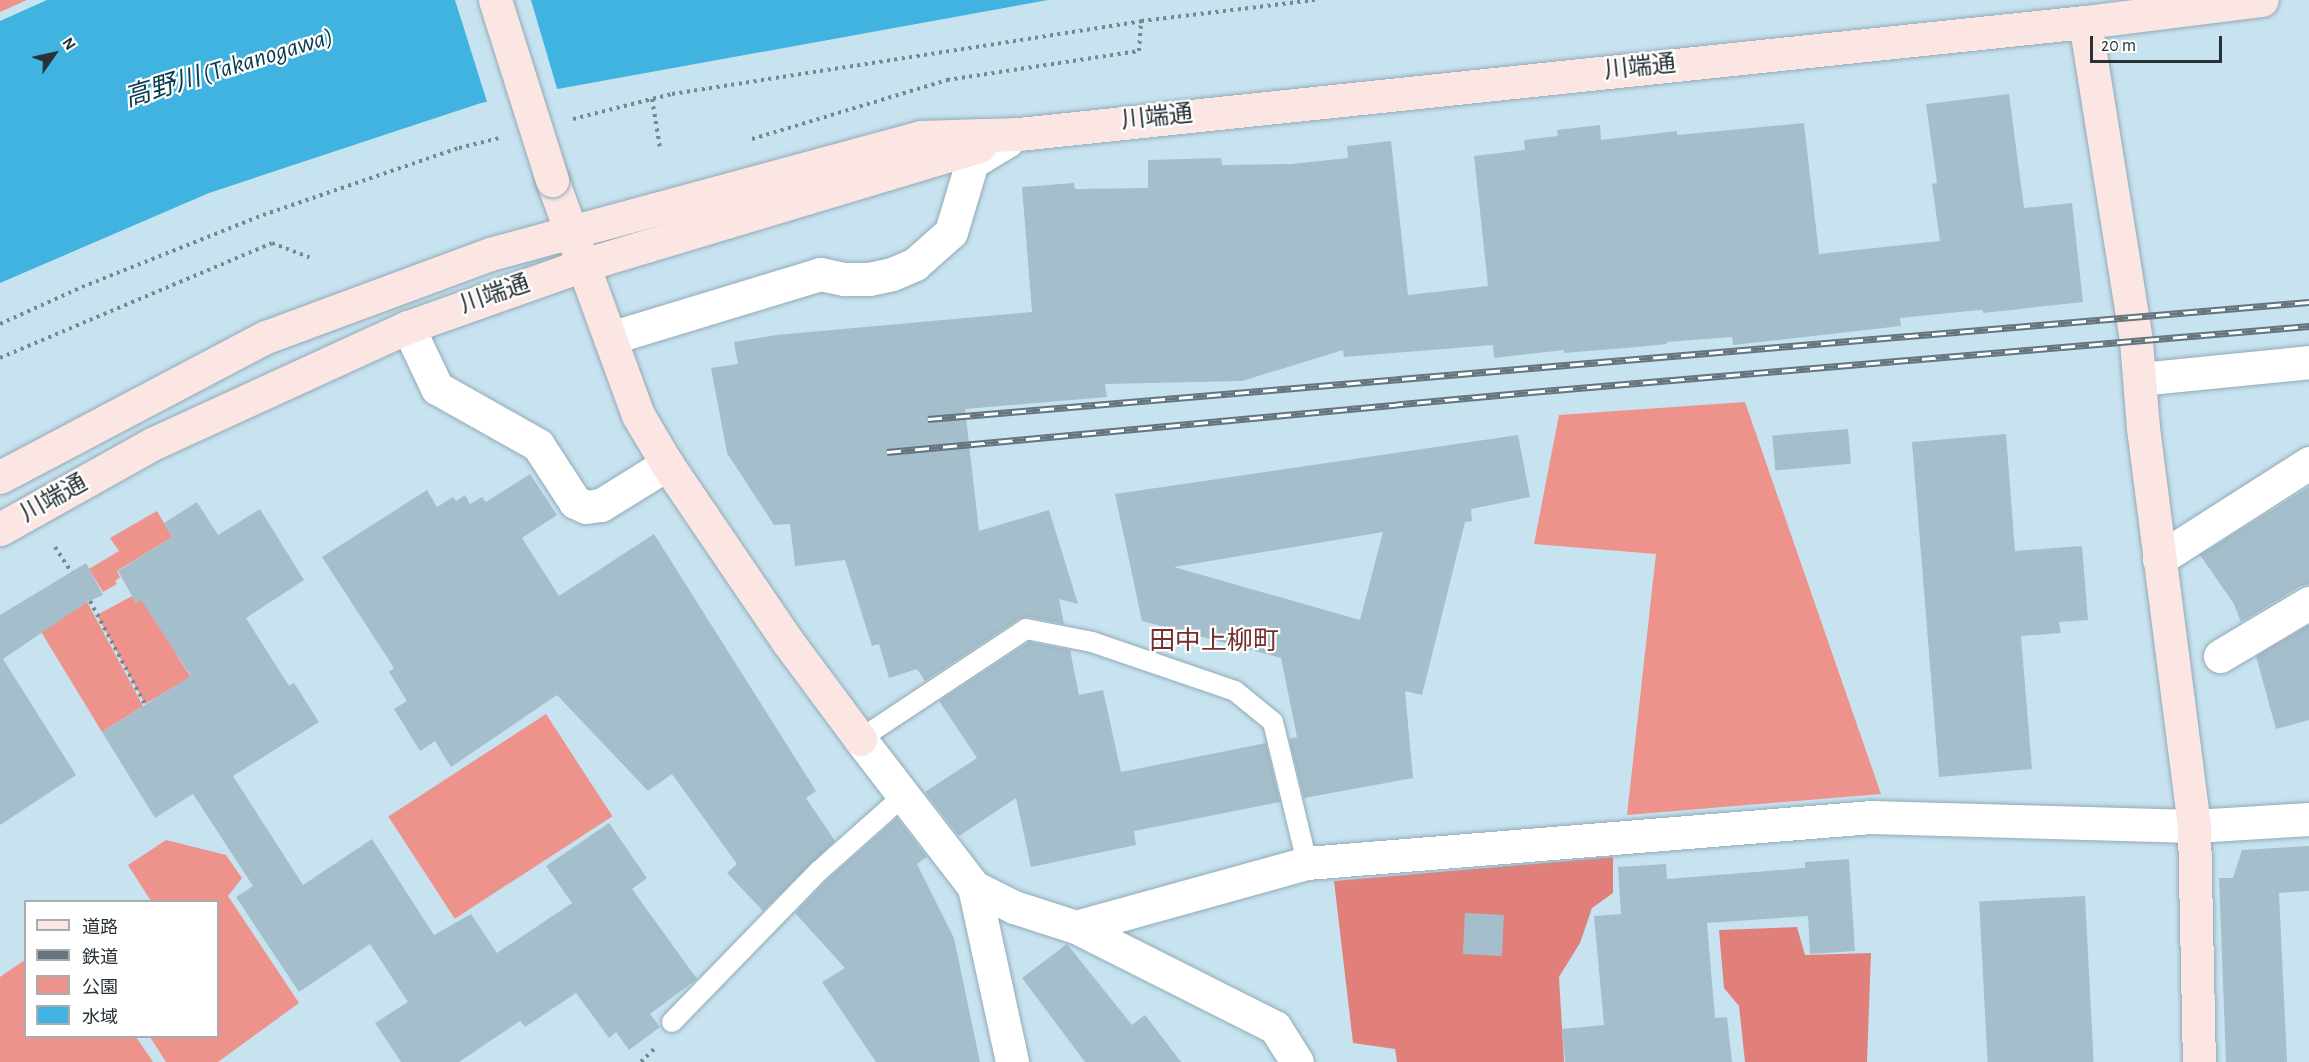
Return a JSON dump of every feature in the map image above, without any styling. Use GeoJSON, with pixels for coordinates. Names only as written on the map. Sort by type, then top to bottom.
{"type":"FeatureCollection","features":[{"type":"Feature","properties":{"kind":"street"},"geometry":{"type":"LineString","coordinates":[[495,0],[552,180],[638,415],[668,464],[788,642],[902,797],[974,887],[1014,907],[1076,927],[1275,1027],[1297,1062]]}},
{"type":"Feature","properties":{"kind":"street","name":"川端通"},"geometry":{"type":"LineString","coordinates":[[0,477],[266,337],[490,254],[921,136],[1019,134],[2085,22],[2262,0]]}},
{"type":"Feature","properties":{"kind":"street"},"geometry":{"type":"LineString","coordinates":[[2085,22],[2136,341],[2159,559],[2194,826],[2199,1062]]}},
{"type":"Feature","properties":{"kind":"street"},"geometry":{"type":"LineString","coordinates":[[610,338],[820,274],[844,279],[869,279],[892,274],[915,264],[951,232],[972,162],[1019,134]]}},
{"type":"Feature","properties":{"kind":"street","name":"川端通"},"geometry":{"type":"LineString","coordinates":[[0,529],[152,444],[408,327],[583,265],[1019,134]]}},
{"type":"Feature","properties":{"kind":"street"},"geometry":{"type":"LineString","coordinates":[[408,327],[437,388],[538,445],[575,502],[580,505],[601,505],[668,464]]}},
{"type":"Feature","properties":{"kind":"street"},"geometry":{"type":"LineString","coordinates":[[2140,379],[2309,362]]}},
{"type":"Feature","properties":{"kind":"street"},"geometry":{"type":"LineString","coordinates":[[2159,559],[2309,463]]}},
{"type":"Feature","properties":{"kind":"street"},"geometry":{"type":"LineString","coordinates":[[2220,656],[2309,603]]}},
{"type":"Feature","properties":{"kind":"street"},"geometry":{"type":"LineString","coordinates":[[1076,927],[1307,863],[1871,817],[2194,826],[2309,819]]}},
{"type":"Feature","properties":{"kind":"street"},"geometry":{"type":"LineString","coordinates":[[974,887],[1012,1062]]}},
{"type":"Feature","properties":{"kind":"lane"},"geometry":{"type":"LineString","coordinates":[[860,740],[1026,629],[1092,642],[1235,692],[1274,722],[1307,863]]}},
{"type":"Feature","properties":{"kind":"lane"},"geometry":{"type":"LineString","coordinates":[[672,1022],[819,871],[902,797]]}},
{"type":"Feature","properties":{"kind":"path"},"geometry":{"type":"LineString","coordinates":[[561,122],[652,98],[1142,21],[1315,0]]}},
{"type":"Feature","properties":{"kind":"path"},"geometry":{"type":"LineString","coordinates":[[652,98],[651,106],[660,148]]}},
{"type":"Feature","properties":{"kind":"path"},"geometry":{"type":"LineString","coordinates":[[0,324],[82,287],[263,215],[459,148],[504,136]]}},
{"type":"Feature","properties":{"kind":"path"},"geometry":{"type":"LineString","coordinates":[[0,358],[272,243],[309,257]]}},
{"type":"Feature","properties":{"kind":"path"},"geometry":{"type":"LineString","coordinates":[[55,547],[71,572]]}},
{"type":"Feature","properties":{"kind":"path"},"geometry":{"type":"LineString","coordinates":[[90,601],[145,704]]}},
{"type":"Feature","properties":{"kind":"green space"},"geometry":{"type":"Polygon","coordinates":[[[0,0],[27,0],[0,12],[0,0]]]}},
{"type":"Feature","properties":{"kind":"green space"},"geometry":{"type":"Polygon","coordinates":[[[1745,402],[1881,794],[1627,815],[1656,554],[1534,544],[1559,415],[1745,402]]]}},
{"type":"Feature","properties":{"kind":"green space"},"geometry":{"type":"Polygon","coordinates":[[[157,511],[172,537],[117,571],[120,577],[115,581],[117,584],[103,592],[89,569],[119,551],[110,538],[157,511]]]}},
{"type":"Feature","properties":{"kind":"green space"},"geometry":{"type":"Polygon","coordinates":[[[191,568],[176,654],[200,691],[179,684],[145,704],[97,615],[132,596],[136,603],[191,568]]]}},
{"type":"Feature","properties":{"kind":"green space"},"geometry":{"type":"Polygon","coordinates":[[[87,602],[143,706],[102,732],[29,612],[87,602]]]}},
{"type":"Feature","properties":{"kind":"green space"},"geometry":{"type":"Polygon","coordinates":[[[546,714],[612,816],[455,919],[388,816],[546,714]]]}},
{"type":"Feature","properties":{"kind":"green space"},"geometry":{"type":"Polygon","coordinates":[[[166,840],[226,855],[242,878],[228,896],[299,1003],[218,1062],[166,1062],[151,1038],[219,1038],[219,900],[150,900],[128,865],[166,840]]]}},
{"type":"Feature","properties":{"kind":"green space"},"geometry":{"type":"Polygon","coordinates":[[[24,961],[24,1038],[137,1038],[153,1062],[0,1062],[0,977],[24,961]]]}},
{"type":"Feature","properties":{"kind":"shaded area"},"geometry":{"type":"Polygon","coordinates":[[[1613,857],[1613,893],[1592,908],[1580,943],[1559,977],[1564,1062],[1397,1062],[1395,1049],[1353,1043],[1334,881],[1613,857]]]}},
{"type":"Feature","properties":{"kind":"shaded area"},"geometry":{"type":"Polygon","coordinates":[[[1797,927],[1805,955],[1871,953],[1867,1062],[1745,1062],[1739,1006],[1724,988],[1719,930],[1797,927]]]}},
{"type":"Feature","properties":{"kind":"water","name":"高野川 (Takanogawa)"},"geometry":{"type":"Polygon","coordinates":[[[47,0],[1048,0],[481,103],[209,193],[0,283],[0,21],[47,0]]]}},
{"type":"Feature","properties":{"kind":"pier"},"geometry":{"type":"Polygon","coordinates":[[[455,0],[531,0],[558,92],[488,105],[455,0]]]}},
{"type":"Feature","properties":{"kind":"building"},"geometry":{"type":"Polygon","coordinates":[[[2009,94],[2024,208],[2072,203],[2083,302],[1983,313],[1983,310],[1900,318],[1901,326],[1733,345],[1732,337],[1564,353],[1564,350],[1494,358],[1493,345],[1344,357],[1343,350],[1242,381],[1105,384],[1107,397],[965,409],[979,531],[1049,510],[1078,604],[1059,599],[1064,624],[1028,617],[1019,619],[925,681],[917,669],[889,678],[879,644],[872,646],[845,560],[795,566],[790,524],[774,525],[727,453],[711,368],[738,364],[734,342],[776,335],[1032,312],[1022,187],[1074,183],[1075,189],[1148,188],[1148,160],[1221,158],[1222,165],[1291,164],[1348,158],[1347,146],[1391,141],[1408,295],[1488,286],[1474,156],[1525,150],[1524,140],[1558,136],[1557,130],[1600,125],[1601,140],[1677,131],[1677,135],[1804,123],[1819,254],[1940,241],[1932,184],[1937,183],[1926,104],[2009,94]]]}},
{"type":"Feature","properties":{"kind":"building"},"geometry":{"type":"Polygon","coordinates":[[[1848,429],[1851,464],[1775,470],[1772,436],[1848,429]]]}},
{"type":"Feature","properties":{"kind":"building"},"geometry":{"type":"Polygon","coordinates":[[[2006,434],[2015,551],[2082,546],[2088,620],[2059,622],[2061,633],[2021,636],[2032,769],[1939,777],[1912,442],[2006,434]]]}},
{"type":"Feature","properties":{"kind":"building"},"geometry":{"type":"Polygon","coordinates":[[[1518,435],[1530,497],[1471,509],[1472,521],[1465,522],[1422,695],[1405,691],[1413,778],[1304,798],[1289,739],[1297,737],[1281,658],[1142,621],[1115,494],[1518,435]],[[1383,532],[1174,567],[1360,620],[1383,532]]]}},
{"type":"Feature","properties":{"kind":"building"},"geometry":{"type":"Polygon","coordinates":[[[530,474],[557,515],[522,538],[559,596],[654,534],[816,791],[806,798],[835,841],[763,911],[727,873],[737,864],[672,774],[648,791],[557,695],[451,767],[435,741],[420,751],[394,709],[407,701],[389,672],[394,668],[322,557],[427,490],[437,507],[453,497],[456,501],[465,495],[470,504],[482,497],[486,502],[530,474]]]}},
{"type":"Feature","properties":{"kind":"building"},"geometry":{"type":"Polygon","coordinates":[[[2309,487],[2309,584],[2299,587],[2241,622],[2234,604],[2200,555],[2309,487]]]}},
{"type":"Feature","properties":{"kind":"building"},"geometry":{"type":"Polygon","coordinates":[[[197,502],[218,535],[260,509],[304,580],[246,618],[289,686],[294,683],[319,722],[233,776],[303,885],[372,839],[434,935],[471,914],[497,953],[572,903],[546,866],[609,823],[647,878],[632,889],[697,979],[650,1014],[660,1027],[629,1050],[616,1032],[609,1038],[576,993],[525,1027],[520,1021],[459,1062],[401,1062],[375,1023],[408,1002],[370,944],[299,992],[236,897],[253,886],[193,794],[155,818],[102,732],[191,676],[141,600],[136,603],[118,571],[172,537],[164,523],[197,502]]]}},
{"type":"Feature","properties":{"kind":"building"},"geometry":{"type":"Polygon","coordinates":[[[86,563],[103,595],[87,602],[3,659],[76,775],[0,825],[0,615],[86,563]]]}},
{"type":"Feature","properties":{"kind":"building"},"geometry":{"type":"Polygon","coordinates":[[[2309,625],[2309,720],[2276,729],[2256,656],[2309,625]]]}},
{"type":"Feature","properties":{"kind":"building"},"geometry":{"type":"Polygon","coordinates":[[[1029,642],[1070,650],[1079,695],[1103,690],[1121,772],[1266,743],[1280,802],[1134,831],[1136,845],[1031,867],[1016,798],[959,836],[925,792],[977,758],[939,701],[1029,642]]]}},
{"type":"Feature","properties":{"kind":"building"},"geometry":{"type":"Polygon","coordinates":[[[897,818],[927,857],[917,864],[954,938],[980,1062],[876,1062],[822,982],[845,968],[795,913],[827,880],[897,818]]]}},
{"type":"Feature","properties":{"kind":"building"},"geometry":{"type":"Polygon","coordinates":[[[2309,846],[2309,891],[2279,893],[2287,1062],[2226,1062],[2219,878],[2233,878],[2242,850],[2309,846]]]}},
{"type":"Feature","properties":{"kind":"building"},"geometry":{"type":"Polygon","coordinates":[[[1849,859],[1855,951],[1810,954],[1808,916],[1707,923],[1715,1018],[1727,1017],[1732,1062],[1565,1062],[1562,1029],[1604,1025],[1594,916],[1621,914],[1618,867],[1666,864],[1667,879],[1805,868],[1805,862],[1849,859]]]}},
{"type":"Feature","properties":{"kind":"building"},"geometry":{"type":"Polygon","coordinates":[[[2085,896],[2094,1062],[1988,1062],[1979,902],[2085,896]]]}},
{"type":"Feature","properties":{"kind":"building"},"geometry":{"type":"Polygon","coordinates":[[[1465,913],[1504,915],[1502,956],[1463,954],[1465,913]]]}},
{"type":"Feature","properties":{"kind":"building"},"geometry":{"type":"Polygon","coordinates":[[[1067,944],[1132,1025],[1145,1015],[1181,1062],[1085,1062],[1022,978],[1067,944]]]}},
{"type":"Feature","properties":{"kind":"railway"},"geometry":{"type":"LineString","coordinates":[[928,419],[2309,302]]}},
{"type":"Feature","properties":{"kind":"railway"},"geometry":{"type":"LineString","coordinates":[[887,452],[1531,392],[2309,326]]}},
{"type":"Feature","properties":{"kind":"district","name":"田中上柳町"},"geometry":{"type":"Point","coordinates":[1214,642]}}]}
